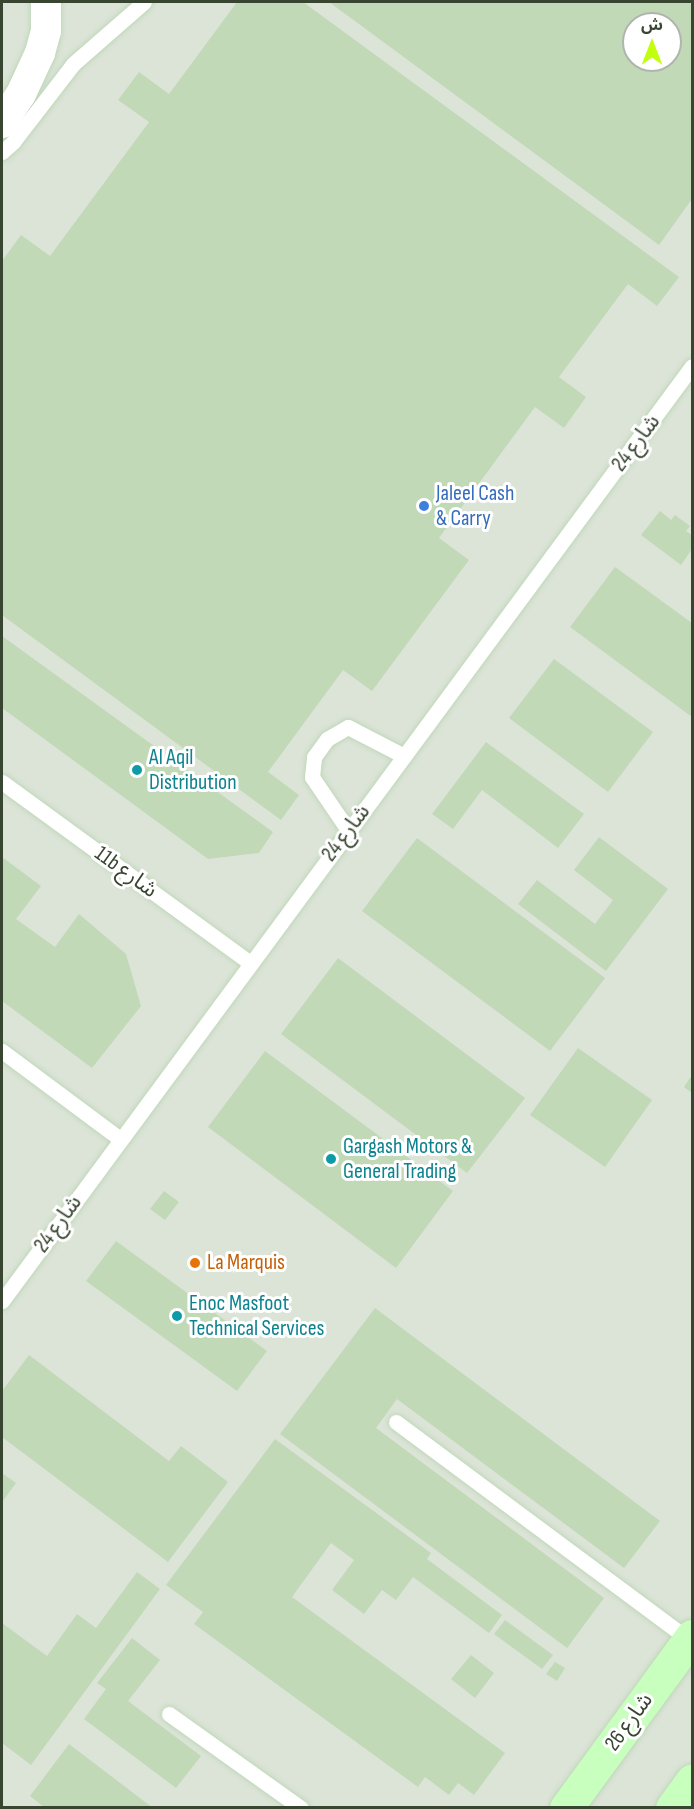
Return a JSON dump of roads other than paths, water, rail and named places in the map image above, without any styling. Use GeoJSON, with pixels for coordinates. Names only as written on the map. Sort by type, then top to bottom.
{"type":"FeatureCollection","features":[{"type":"Feature","properties":{"kind":"main road","name":"شارع 26"},"geometry":{"type":"LineString","coordinates":[[566,1808],[691,1638]]}},
{"type":"Feature","properties":{"kind":"main road"},"geometry":{"type":"LineString","coordinates":[[673,1808],[693,1780]]}},
{"type":"Feature","properties":{"kind":"street"},"geometry":{"type":"LineString","coordinates":[[2,123],[32,74],[46,31],[46,2]]}},
{"type":"Feature","properties":{"kind":"lane"},"geometry":{"type":"LineString","coordinates":[[2,152],[14,142],[74,64],[144,2]]}},
{"type":"Feature","properties":{"kind":"lane","name":"شارع 24"},"geometry":{"type":"LineString","coordinates":[[2,1301],[693,366]]}},
{"type":"Feature","properties":{"kind":"lane"},"geometry":{"type":"LineString","coordinates":[[348,830],[312,777],[314,757],[327,739],[348,727],[404,756]]}},
{"type":"Feature","properties":{"kind":"lane","name":"11b شارع"},"geometry":{"type":"LineString","coordinates":[[2,782],[250,963]]}},
{"type":"Feature","properties":{"kind":"lane"},"geometry":{"type":"LineString","coordinates":[[2,1051],[120,1139]]}},
{"type":"Feature","properties":{"kind":"lane"},"geometry":{"type":"LineString","coordinates":[[396,1422],[691,1638]]}},
{"type":"Feature","properties":{"kind":"lane"},"geometry":{"type":"LineString","coordinates":[[169,1714],[301,1808]]}},
{"type":"Feature","properties":{"kind":"lane"},"geometry":{"type":"LineString","coordinates":[[673,1808],[693,1793]]}},
{"type":"Feature","properties":{"kind":"place","name":"Jaleel Cash & Carry"},"geometry":{"type":"Point","coordinates":[424,506]}},
{"type":"Feature","properties":{"kind":"place","name":"Al Aqil Distribution"},"geometry":{"type":"Point","coordinates":[137,770]}},
{"type":"Feature","properties":{"kind":"place","name":"Gargash Motors & General Trading"},"geometry":{"type":"Point","coordinates":[331,1159]}},
{"type":"Feature","properties":{"kind":"place","name":"La Marquis"},"geometry":{"type":"Point","coordinates":[195,1263]}},
{"type":"Feature","properties":{"kind":"place","name":"Enoc Masfoot Technical Services"},"geometry":{"type":"Point","coordinates":[177,1316]}}]}
